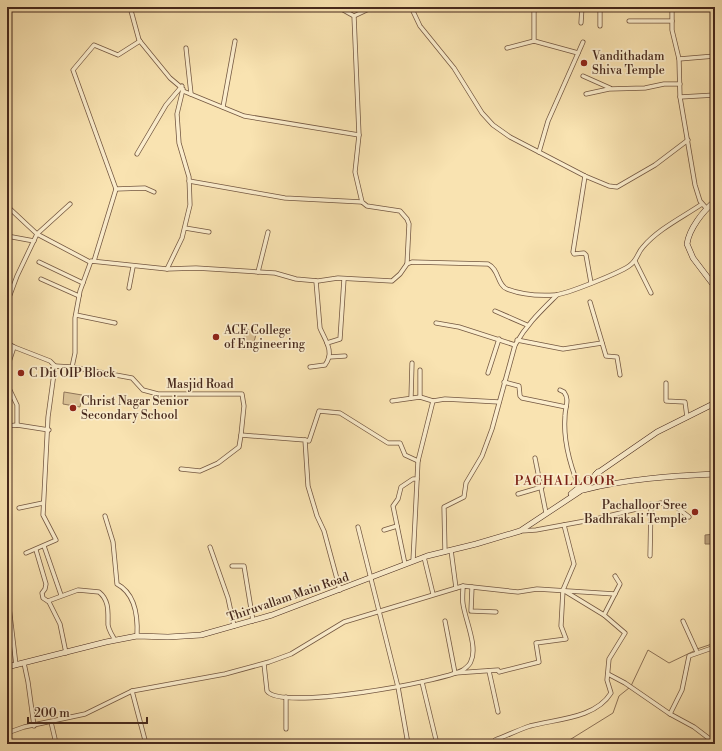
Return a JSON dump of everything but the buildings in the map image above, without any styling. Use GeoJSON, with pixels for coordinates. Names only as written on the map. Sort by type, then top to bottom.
{"type":"FeatureCollection","features":[{"type":"Feature","properties":{"kind":"main road"},"geometry":{"type":"LineString","coordinates":[[715,202],[707,208],[689,236],[686,244],[692,258],[715,288]]}},
{"type":"Feature","properties":{"kind":"main road","name":"Thiruvallam Main Road"},"geometry":{"type":"LineString","coordinates":[[7,667],[115,640],[137,636],[168,637],[201,635],[253,622],[424,557],[520,531],[563,502],[598,472],[657,432],[715,403]]}},
{"type":"Feature","properties":{"kind":"main road"},"geometry":{"type":"LineString","coordinates":[[581,488],[651,477],[715,474]]}},
{"type":"Feature","properties":{"kind":"street"},"geometry":{"type":"LineString","coordinates":[[130,7],[136,35],[143,46],[170,78],[182,86],[183,91],[177,114],[179,143],[189,181],[190,205],[185,228],[178,249],[167,269]]}},
{"type":"Feature","properties":{"kind":"street"},"geometry":{"type":"LineString","coordinates":[[338,7],[354,16]]}},
{"type":"Feature","properties":{"kind":"street"},"geometry":{"type":"LineString","coordinates":[[354,16],[373,7]]}},
{"type":"Feature","properties":{"kind":"street"},"geometry":{"type":"LineString","coordinates":[[411,7],[420,26],[454,68],[482,113],[493,125],[510,137],[585,176],[609,186],[617,187],[655,165],[688,140]]}},
{"type":"Feature","properties":{"kind":"street"},"geometry":{"type":"LineString","coordinates":[[534,7],[534,41]]}},
{"type":"Feature","properties":{"kind":"street"},"geometry":{"type":"LineString","coordinates":[[581,23],[582,7]]}},
{"type":"Feature","properties":{"kind":"street"},"geometry":{"type":"LineString","coordinates":[[600,7],[600,26]]}},
{"type":"Feature","properties":{"kind":"street"},"geometry":{"type":"LineString","coordinates":[[672,7],[672,30],[679,59],[680,97],[694,184],[702,204],[707,208]]}},
{"type":"Feature","properties":{"kind":"street"},"geometry":{"type":"LineString","coordinates":[[7,206],[37,234],[92,262],[133,267],[167,269],[196,268],[275,273],[296,279],[316,281],[344,279],[389,282],[400,274],[406,264],[409,228],[407,219],[396,210],[366,206],[362,202],[355,172],[359,135],[354,16]]}},
{"type":"Feature","properties":{"kind":"street"},"geometry":{"type":"LineString","coordinates":[[629,21],[672,21]]}},
{"type":"Feature","properties":{"kind":"street"},"geometry":{"type":"LineString","coordinates":[[7,343],[50,361],[55,366],[72,367],[75,353],[76,315],[79,296],[116,189],[73,70],[94,45],[118,55],[140,41]]}},
{"type":"Feature","properties":{"kind":"street"},"geometry":{"type":"LineString","coordinates":[[223,107],[235,41]]}},
{"type":"Feature","properties":{"kind":"street"},"geometry":{"type":"LineString","coordinates":[[507,48],[534,41],[578,53]]}},
{"type":"Feature","properties":{"kind":"street"},"geometry":{"type":"LineString","coordinates":[[539,152],[548,121],[583,42]]}},
{"type":"Feature","properties":{"kind":"street"},"geometry":{"type":"LineString","coordinates":[[136,44],[143,46]]}},
{"type":"Feature","properties":{"kind":"street"},"geometry":{"type":"LineString","coordinates":[[186,48],[191,94]]}},
{"type":"Feature","properties":{"kind":"street"},"geometry":{"type":"LineString","coordinates":[[679,59],[715,56]]}},
{"type":"Feature","properties":{"kind":"street"},"geometry":{"type":"LineString","coordinates":[[583,76],[600,86],[611,89]]}},
{"type":"Feature","properties":{"kind":"street"},"geometry":{"type":"LineString","coordinates":[[586,94],[611,89],[646,88],[664,84],[680,84]]}},
{"type":"Feature","properties":{"kind":"street"},"geometry":{"type":"LineString","coordinates":[[137,154],[166,105],[182,86]]}},
{"type":"Feature","properties":{"kind":"street"},"geometry":{"type":"LineString","coordinates":[[183,91],[244,116],[359,135]]}},
{"type":"Feature","properties":{"kind":"street"},"geometry":{"type":"LineString","coordinates":[[680,97],[715,95]]}},
{"type":"Feature","properties":{"kind":"street"},"geometry":{"type":"LineString","coordinates":[[585,176],[573,252],[574,254],[584,253],[586,255],[591,283]]}},
{"type":"Feature","properties":{"kind":"street"},"geometry":{"type":"LineString","coordinates":[[189,181],[284,198],[362,202]]}},
{"type":"Feature","properties":{"kind":"street"},"geometry":{"type":"LineString","coordinates":[[116,189],[145,188],[154,192]]}},
{"type":"Feature","properties":{"kind":"street"},"geometry":{"type":"LineString","coordinates":[[7,303],[17,276],[37,234],[70,204]]}},
{"type":"Feature","properties":{"kind":"street"},"geometry":{"type":"LineString","coordinates":[[406,264],[412,262],[488,264],[498,273],[499,280],[505,288],[521,294],[557,295],[616,273],[635,261],[642,247],[668,226],[702,204]]}},
{"type":"Feature","properties":{"kind":"street"},"geometry":{"type":"LineString","coordinates":[[185,228],[208,232]]}},
{"type":"Feature","properties":{"kind":"street"},"geometry":{"type":"LineString","coordinates":[[258,272],[268,232]]}},
{"type":"Feature","properties":{"kind":"street"},"geometry":{"type":"LineString","coordinates":[[7,236],[34,241]]}},
{"type":"Feature","properties":{"kind":"street"},"geometry":{"type":"LineString","coordinates":[[635,261],[651,293]]}},
{"type":"Feature","properties":{"kind":"street"},"geometry":{"type":"LineString","coordinates":[[39,262],[83,282]]}},
{"type":"Feature","properties":{"kind":"street"},"geometry":{"type":"LineString","coordinates":[[129,288],[133,267]]}},
{"type":"Feature","properties":{"kind":"street"},"geometry":{"type":"LineString","coordinates":[[42,279],[79,296]]}},
{"type":"Feature","properties":{"kind":"street"},"geometry":{"type":"LineString","coordinates":[[327,343],[340,339],[344,279]]}},
{"type":"Feature","properties":{"kind":"street"},"geometry":{"type":"LineString","coordinates":[[310,367],[324,366],[329,357],[327,343],[320,328],[316,281]]}},
{"type":"Feature","properties":{"kind":"street"},"geometry":{"type":"LineString","coordinates":[[445,552],[444,507],[464,496],[466,484],[482,456],[517,340],[527,326],[557,295]]}},
{"type":"Feature","properties":{"kind":"street"},"geometry":{"type":"LineString","coordinates":[[590,302],[606,356],[617,357],[620,375]]}},
{"type":"Feature","properties":{"kind":"street"},"geometry":{"type":"LineString","coordinates":[[495,311],[527,326]]}},
{"type":"Feature","properties":{"kind":"street"},"geometry":{"type":"LineString","coordinates":[[76,315],[115,323]]}},
{"type":"Feature","properties":{"kind":"street"},"geometry":{"type":"LineString","coordinates":[[436,323],[459,327],[515,345]]}},
{"type":"Feature","properties":{"kind":"street"},"geometry":{"type":"LineString","coordinates":[[488,373],[499,340]]}},
{"type":"Feature","properties":{"kind":"street"},"geometry":{"type":"LineString","coordinates":[[517,340],[563,349],[602,343]]}},
{"type":"Feature","properties":{"kind":"street"},"geometry":{"type":"LineString","coordinates":[[7,368],[14,347]]}},
{"type":"Feature","properties":{"kind":"street"},"geometry":{"type":"LineString","coordinates":[[329,357],[345,356]]}},
{"type":"Feature","properties":{"kind":"street"},"geometry":{"type":"LineString","coordinates":[[412,363],[412,398]]}},
{"type":"Feature","properties":{"kind":"street"},"geometry":{"type":"LineString","coordinates":[[26,553],[36,550],[56,540],[43,515],[51,390],[55,366]]}},
{"type":"Feature","properties":{"kind":"street","name":"Masjid Road"},"geometry":{"type":"LineString","coordinates":[[72,367],[132,378],[142,390],[158,394],[242,394],[244,406],[241,435]]}},
{"type":"Feature","properties":{"kind":"street"},"geometry":{"type":"LineString","coordinates":[[420,370],[420,397]]}},
{"type":"Feature","properties":{"kind":"street"},"geometry":{"type":"LineString","coordinates":[[504,382],[519,386],[520,396],[522,398],[566,407]]}},
{"type":"Feature","properties":{"kind":"street"},"geometry":{"type":"LineString","coordinates":[[666,383],[666,401],[685,402],[687,417]]}},
{"type":"Feature","properties":{"kind":"street"},"geometry":{"type":"LineString","coordinates":[[7,384],[17,405],[17,425]]}},
{"type":"Feature","properties":{"kind":"street"},"geometry":{"type":"LineString","coordinates":[[560,390],[566,395],[568,402],[566,407],[565,432],[567,451],[581,488]]}},
{"type":"Feature","properties":{"kind":"street"},"geometry":{"type":"LineString","coordinates":[[392,401],[420,397],[433,401],[445,399],[499,402]]}},
{"type":"Feature","properties":{"kind":"street"},"geometry":{"type":"LineString","coordinates":[[413,561],[418,461],[433,401]]}},
{"type":"Feature","properties":{"kind":"street"},"geometry":{"type":"LineString","coordinates":[[181,469],[200,471],[218,463],[239,447],[241,435],[309,441],[319,411],[340,413],[388,443],[400,443],[405,455],[418,461]]}},
{"type":"Feature","properties":{"kind":"street"},"geometry":{"type":"LineString","coordinates":[[7,426],[17,425],[49,430]]}},
{"type":"Feature","properties":{"kind":"street"},"geometry":{"type":"LineString","coordinates":[[304,440],[308,486],[317,516],[324,531],[340,590]]}},
{"type":"Feature","properties":{"kind":"street"},"geometry":{"type":"LineString","coordinates":[[535,458],[546,513]]}},
{"type":"Feature","properties":{"kind":"street"},"geometry":{"type":"LineString","coordinates":[[405,564],[393,506],[398,499],[401,487],[405,482],[417,479]]}},
{"type":"Feature","properties":{"kind":"street"},"geometry":{"type":"LineString","coordinates":[[518,494],[542,487]]}},
{"type":"Feature","properties":{"kind":"street"},"geometry":{"type":"LineString","coordinates":[[19,508],[44,503]]}},
{"type":"Feature","properties":{"kind":"street"},"geometry":{"type":"LineString","coordinates":[[520,531],[564,525],[651,504],[661,503],[675,506],[689,517]]}},
{"type":"Feature","properties":{"kind":"street"},"geometry":{"type":"LineString","coordinates":[[650,556],[651,504]]}},
{"type":"Feature","properties":{"kind":"street"},"geometry":{"type":"LineString","coordinates":[[105,516],[113,542],[117,584],[124,588],[131,597],[138,619],[137,636]]}},
{"type":"Feature","properties":{"kind":"street"},"geometry":{"type":"LineString","coordinates":[[264,664],[268,694],[286,697],[331,696],[398,687],[455,673],[498,670],[498,672],[539,662],[536,643],[566,639],[561,626],[562,590],[574,564],[564,525]]}},
{"type":"Feature","properties":{"kind":"street"},"geometry":{"type":"LineString","coordinates":[[384,530],[397,526]]}},
{"type":"Feature","properties":{"kind":"street"},"geometry":{"type":"LineString","coordinates":[[358,527],[398,687],[408,744]]}},
{"type":"Feature","properties":{"kind":"street"},"geometry":{"type":"LineString","coordinates":[[44,546],[61,595]]}},
{"type":"Feature","properties":{"kind":"street"},"geometry":{"type":"LineString","coordinates":[[210,547],[228,598],[234,627]]}},
{"type":"Feature","properties":{"kind":"street"},"geometry":{"type":"LineString","coordinates":[[36,550],[46,584],[42,593],[43,598],[48,601],[62,629],[66,653]]}},
{"type":"Feature","properties":{"kind":"street"},"geometry":{"type":"LineString","coordinates":[[451,550],[456,588]]}},
{"type":"Feature","properties":{"kind":"street"},"geometry":{"type":"LineString","coordinates":[[424,557],[433,594]]}},
{"type":"Feature","properties":{"kind":"street"},"geometry":{"type":"LineString","coordinates":[[232,566],[244,566],[253,622]]}},
{"type":"Feature","properties":{"kind":"street"},"geometry":{"type":"LineString","coordinates":[[604,615],[620,584],[615,576]]}},
{"type":"Feature","properties":{"kind":"street"},"geometry":{"type":"LineString","coordinates":[[7,733],[85,714],[132,691],[225,674],[264,664],[291,654],[344,622],[463,586],[518,592],[537,589],[615,594]]}},
{"type":"Feature","properties":{"kind":"street"},"geometry":{"type":"LineString","coordinates":[[455,673],[468,666],[473,656],[472,644],[463,603],[463,586]]}},
{"type":"Feature","properties":{"kind":"street"},"geometry":{"type":"LineString","coordinates":[[472,587],[471,611],[496,612]]}},
{"type":"Feature","properties":{"kind":"street"},"geometry":{"type":"LineString","coordinates":[[48,601],[81,589],[101,593],[109,615],[108,623],[115,640]]}},
{"type":"Feature","properties":{"kind":"street"},"geometry":{"type":"LineString","coordinates":[[7,590],[16,665]]}},
{"type":"Feature","properties":{"kind":"street"},"geometry":{"type":"LineString","coordinates":[[493,744],[495,740],[529,727],[574,717],[598,705],[611,693],[607,680],[609,659],[625,633],[604,615],[562,590]]}},
{"type":"Feature","properties":{"kind":"street"},"geometry":{"type":"LineString","coordinates":[[445,620],[455,673]]}},
{"type":"Feature","properties":{"kind":"street"},"geometry":{"type":"LineString","coordinates":[[683,621],[697,652]]}},
{"type":"Feature","properties":{"kind":"street"},"geometry":{"type":"LineString","coordinates":[[670,714],[682,690],[689,657],[697,652],[715,647]]}},
{"type":"Feature","properties":{"kind":"street"},"geometry":{"type":"LineString","coordinates":[[24,663],[34,726]]}},
{"type":"Feature","properties":{"kind":"street"},"geometry":{"type":"LineString","coordinates":[[489,671],[498,712]]}},
{"type":"Feature","properties":{"kind":"street"},"geometry":{"type":"LineString","coordinates":[[608,674],[625,683],[670,714],[694,727],[715,743]]}},
{"type":"Feature","properties":{"kind":"street"},"geometry":{"type":"LineString","coordinates":[[422,682],[437,744]]}},
{"type":"Feature","properties":{"kind":"street"},"geometry":{"type":"LineString","coordinates":[[132,691],[146,744]]}},
{"type":"Feature","properties":{"kind":"street"},"geometry":{"type":"LineString","coordinates":[[286,697],[286,729]]}},
{"type":"Feature","properties":{"kind":"street"},"geometry":{"type":"LineString","coordinates":[[51,722],[55,739],[52,744]]}},
{"type":"Feature","properties":{"kind":"shaded area"},"geometry":{"type":"Polygon","coordinates":[[[246,329],[257,331],[252,349],[241,349],[246,329]]]}},
{"type":"Feature","properties":{"kind":"shaded area"},"geometry":{"type":"Polygon","coordinates":[[[64,392],[82,395],[80,407],[63,404],[64,392]]]}},
{"type":"Feature","properties":{"kind":"shaded area"},"geometry":{"type":"Polygon","coordinates":[[[715,534],[715,544],[705,544],[705,535],[715,534]]]}},
{"type":"Feature","properties":{"kind":"waterway"},"geometry":{"type":"LineString","coordinates":[[697,649],[715,643]]}},
{"type":"Feature","properties":{"kind":"waterway"},"geometry":{"type":"LineString","coordinates":[[631,686],[648,650],[669,663],[694,651]]}},
{"type":"Feature","properties":{"kind":"waterway"},"geometry":{"type":"LineString","coordinates":[[563,744],[613,713],[619,696],[629,688]]}},
{"type":"Feature","properties":{"kind":"place","name":"Vandithadam Shiva Temple"},"geometry":{"type":"Point","coordinates":[584,63]}},
{"type":"Feature","properties":{"kind":"place","name":"ACE College of Engineering"},"geometry":{"type":"Point","coordinates":[216,337]}},
{"type":"Feature","properties":{"kind":"place","name":"C Dit OIP Block"},"geometry":{"type":"Point","coordinates":[21,373]}},
{"type":"Feature","properties":{"kind":"place","name":"Christ Nagar Senior Secondary School"},"geometry":{"type":"Point","coordinates":[73,408]}},
{"type":"Feature","properties":{"kind":"place","name":"Pachalloor Sree Badhrakali Temple"},"geometry":{"type":"Point","coordinates":[695,512]}},
{"type":"Feature","properties":{"kind":"district","name":"PACHALLOOR"},"geometry":{"type":"Point","coordinates":[565,480]}}]}
